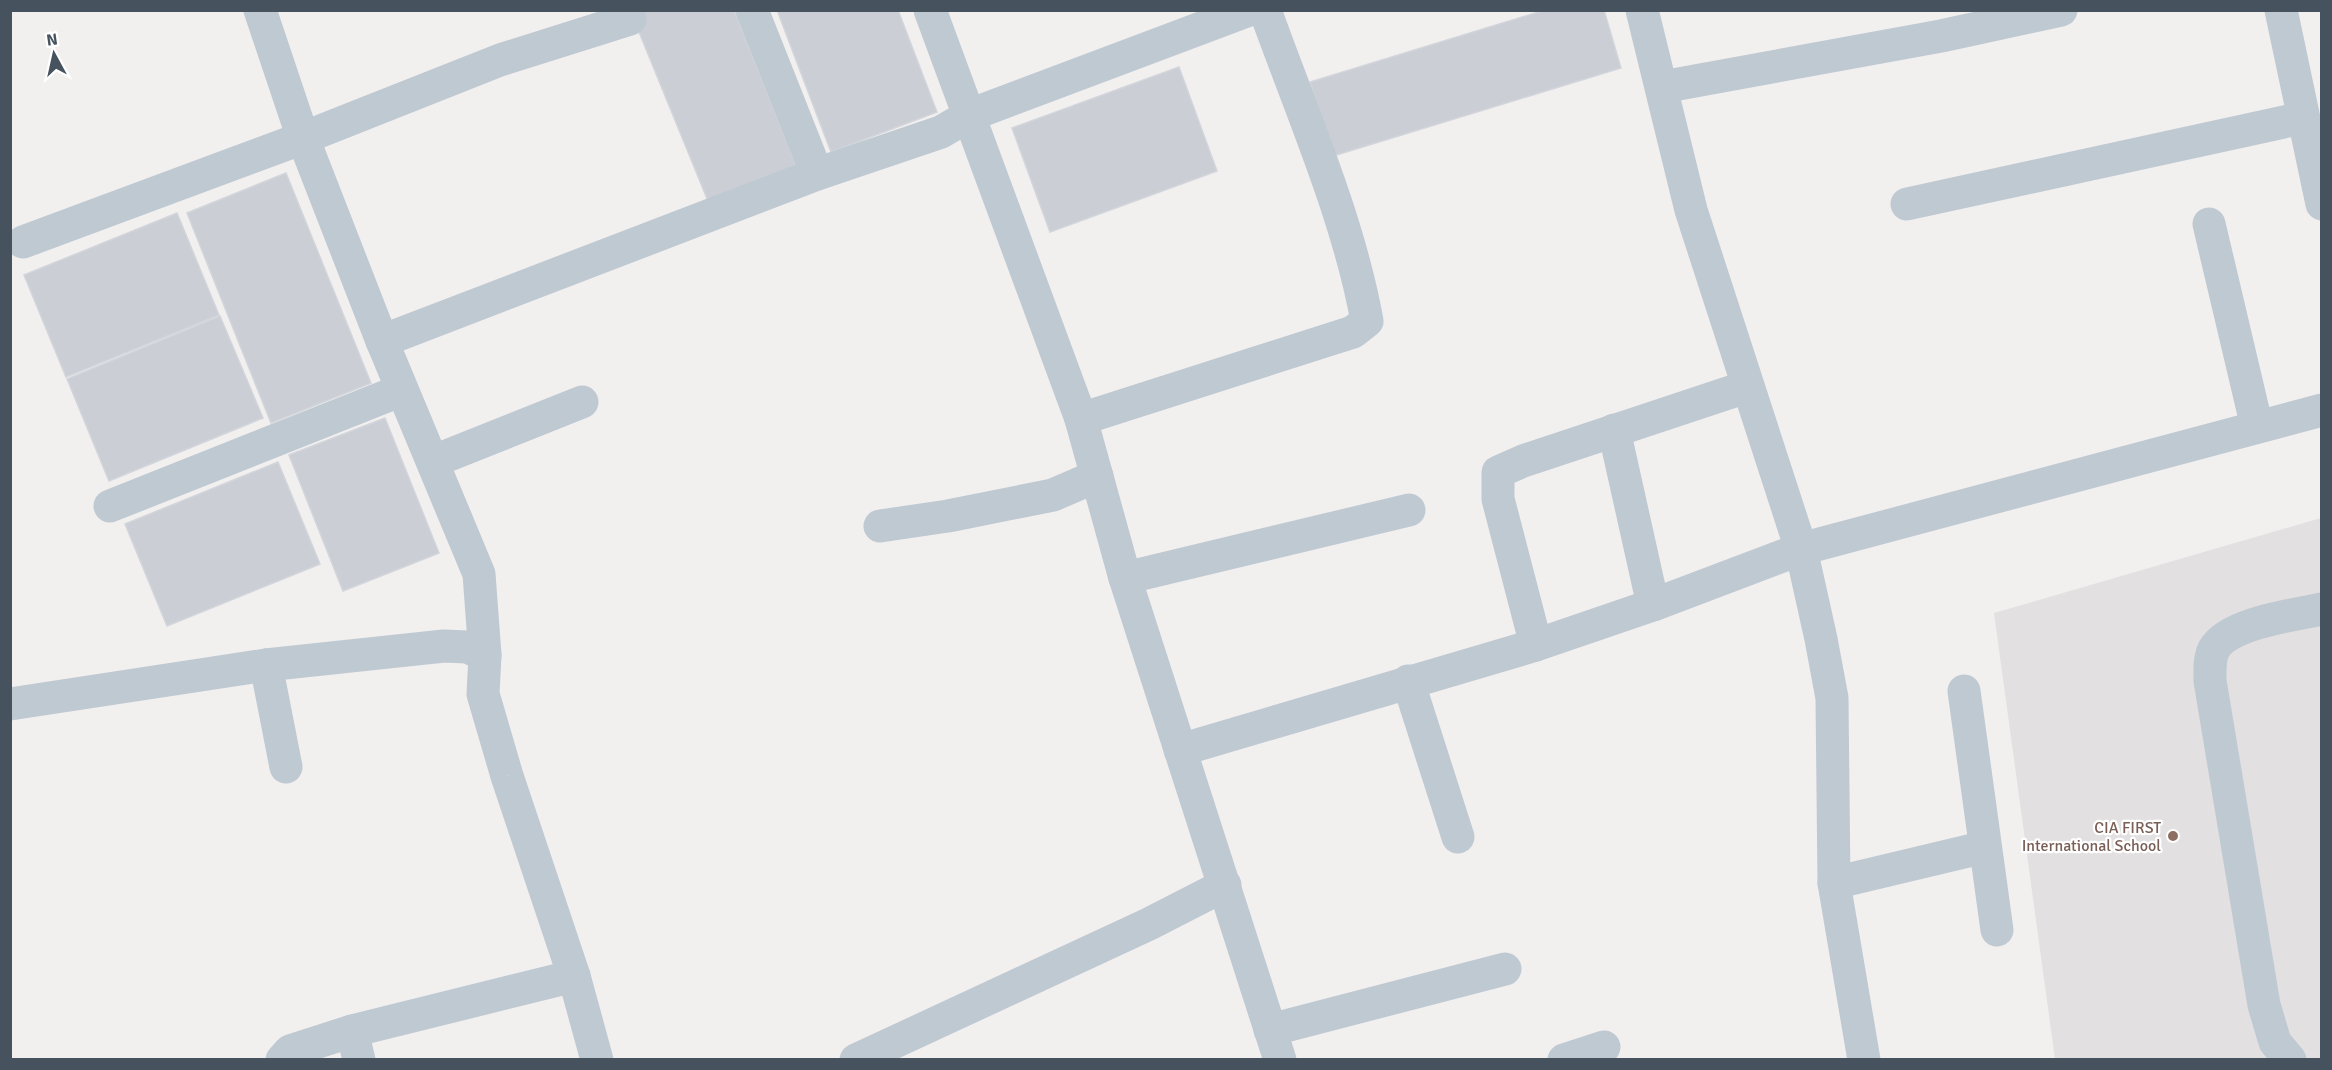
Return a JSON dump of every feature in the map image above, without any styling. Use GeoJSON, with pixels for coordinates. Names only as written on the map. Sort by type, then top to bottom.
{"type":"FeatureCollection","features":[{"type":"Feature","properties":{"kind":"street"},"geometry":{"type":"LineString","coordinates":[[260,10],[303,138],[382,341],[434,461],[479,574],[485,655],[483,694],[507,776],[574,976],[597,1059]]}},
{"type":"Feature","properties":{"kind":"street"},"geometry":{"type":"LineString","coordinates":[[752,10],[817,174]]}},
{"type":"Feature","properties":{"kind":"street"},"geometry":{"type":"LineString","coordinates":[[930,10],[1081,419],[1125,578],[1275,1045],[1505,969]]}},
{"type":"Feature","properties":{"kind":"street"},"geometry":{"type":"LineString","coordinates":[[382,341],[817,174],[940,132],[970,115],[1249,10]]}},
{"type":"Feature","properties":{"kind":"street"},"geometry":{"type":"LineString","coordinates":[[1081,419],[1353,332],[1367,321],[1360,285],[1327,181],[1265,10]]}},
{"type":"Feature","properties":{"kind":"street"},"geometry":{"type":"LineString","coordinates":[[1642,10],[1691,210],[1746,387],[1801,549],[1832,698],[1835,754],[1834,883],[1864,1059]]}},
{"type":"Feature","properties":{"kind":"street"},"geometry":{"type":"LineString","coordinates":[[1662,87],[1930,38],[2061,10]]}},
{"type":"Feature","properties":{"kind":"street"},"geometry":{"type":"LineString","coordinates":[[2281,10],[2302,118],[2320,188]]}},
{"type":"Feature","properties":{"kind":"street"},"geometry":{"type":"LineString","coordinates":[[23,242],[303,138],[500,60],[630,20]]}},
{"type":"Feature","properties":{"kind":"street"},"geometry":{"type":"LineString","coordinates":[[1907,204],[2302,118]]}},
{"type":"Feature","properties":{"kind":"street"},"geometry":{"type":"LineString","coordinates":[[2209,224],[2257,427]]}},
{"type":"Feature","properties":{"kind":"street"},"geometry":{"type":"LineString","coordinates":[[1536,645],[1498,499],[1498,472],[1522,461],[1746,387]]}},
{"type":"Feature","properties":{"kind":"street"},"geometry":{"type":"LineString","coordinates":[[110,506],[402,390]]}},
{"type":"Feature","properties":{"kind":"street"},"geometry":{"type":"LineString","coordinates":[[434,461],[582,402]]}},
{"type":"Feature","properties":{"kind":"street"},"geometry":{"type":"LineString","coordinates":[[1180,750],[1536,645],[1653,605],[1801,549],[2322,410]]}},
{"type":"Feature","properties":{"kind":"street"},"geometry":{"type":"LineString","coordinates":[[1614,430],[1653,605]]}},
{"type":"Feature","properties":{"kind":"street"},"geometry":{"type":"LineString","coordinates":[[880,526],[948,516],[1053,495],[1097,476]]}},
{"type":"Feature","properties":{"kind":"street"},"geometry":{"type":"LineString","coordinates":[[1125,578],[1409,510]]}},
{"type":"Feature","properties":{"kind":"street"},"geometry":{"type":"LineString","coordinates":[[2290,1059],[2275,1042],[2264,1005],[2210,681],[2210,659],[2215,648],[2231,634],[2270,621],[2322,609]]}},
{"type":"Feature","properties":{"kind":"street"},"geometry":{"type":"LineString","coordinates":[[10,704],[266,666],[444,645],[467,647],[485,655]]}},
{"type":"Feature","properties":{"kind":"street"},"geometry":{"type":"LineString","coordinates":[[266,666],[286,766]]}},
{"type":"Feature","properties":{"kind":"street"},"geometry":{"type":"LineString","coordinates":[[1408,681],[1458,837]]}},
{"type":"Feature","properties":{"kind":"street"},"geometry":{"type":"LineString","coordinates":[[1964,691],[1997,930]]}},
{"type":"Feature","properties":{"kind":"street"},"geometry":{"type":"LineString","coordinates":[[1834,883],[1985,847]]}},
{"type":"Feature","properties":{"kind":"street"},"geometry":{"type":"LineString","coordinates":[[856,1059],[1149,924],[1225,885]]}},
{"type":"Feature","properties":{"kind":"street"},"geometry":{"type":"LineString","coordinates":[[282,1059],[290,1051],[356,1045],[574,976]]}},
{"type":"Feature","properties":{"kind":"street"},"geometry":{"type":"LineString","coordinates":[[1564,1059],[1604,1047]]}},
{"type":"Feature","properties":{"kind":"shaded area","name":"CIA FIRST International School"},"geometry":{"type":"Polygon","coordinates":[[[2321,518],[2321,1059],[2055,1059],[1994,613],[2321,518]]]}},
{"type":"Feature","properties":{"kind":"building"},"geometry":{"type":"Polygon","coordinates":[[[630,10],[734,10],[796,165],[708,201],[630,10]]]}},
{"type":"Feature","properties":{"kind":"building"},"geometry":{"type":"Polygon","coordinates":[[[777,10],[898,10],[937,112],[831,152],[777,10]]]}},
{"type":"Feature","properties":{"kind":"building"},"geometry":{"type":"Polygon","coordinates":[[[1545,10],[1604,10],[1621,68],[1333,156],[1310,82],[1545,10]]]}},
{"type":"Feature","properties":{"kind":"building"},"geometry":{"type":"Polygon","coordinates":[[[1179,67],[1217,171],[1050,232],[1012,128],[1179,67]]]}},
{"type":"Feature","properties":{"kind":"building"},"geometry":{"type":"Polygon","coordinates":[[[286,173],[371,383],[271,423],[187,213],[286,173]]]}},
{"type":"Feature","properties":{"kind":"building"},"geometry":{"type":"Polygon","coordinates":[[[177,213],[219,315],[66,377],[24,275],[177,213]]]}},
{"type":"Feature","properties":{"kind":"building"},"geometry":{"type":"Polygon","coordinates":[[[220,316],[263,418],[109,481],[67,379],[220,316]]]}},
{"type":"Feature","properties":{"kind":"building"},"geometry":{"type":"Polygon","coordinates":[[[385,418],[439,553],[343,591],[289,455],[385,418]]]}},
{"type":"Feature","properties":{"kind":"building"},"geometry":{"type":"Polygon","coordinates":[[[278,462],[320,564],[167,626],[125,524],[278,462]]]}},
{"type":"Feature","properties":{"kind":"place","name":"CIA FIRST International School"},"geometry":{"type":"Point","coordinates":[2173,836]}}]}
